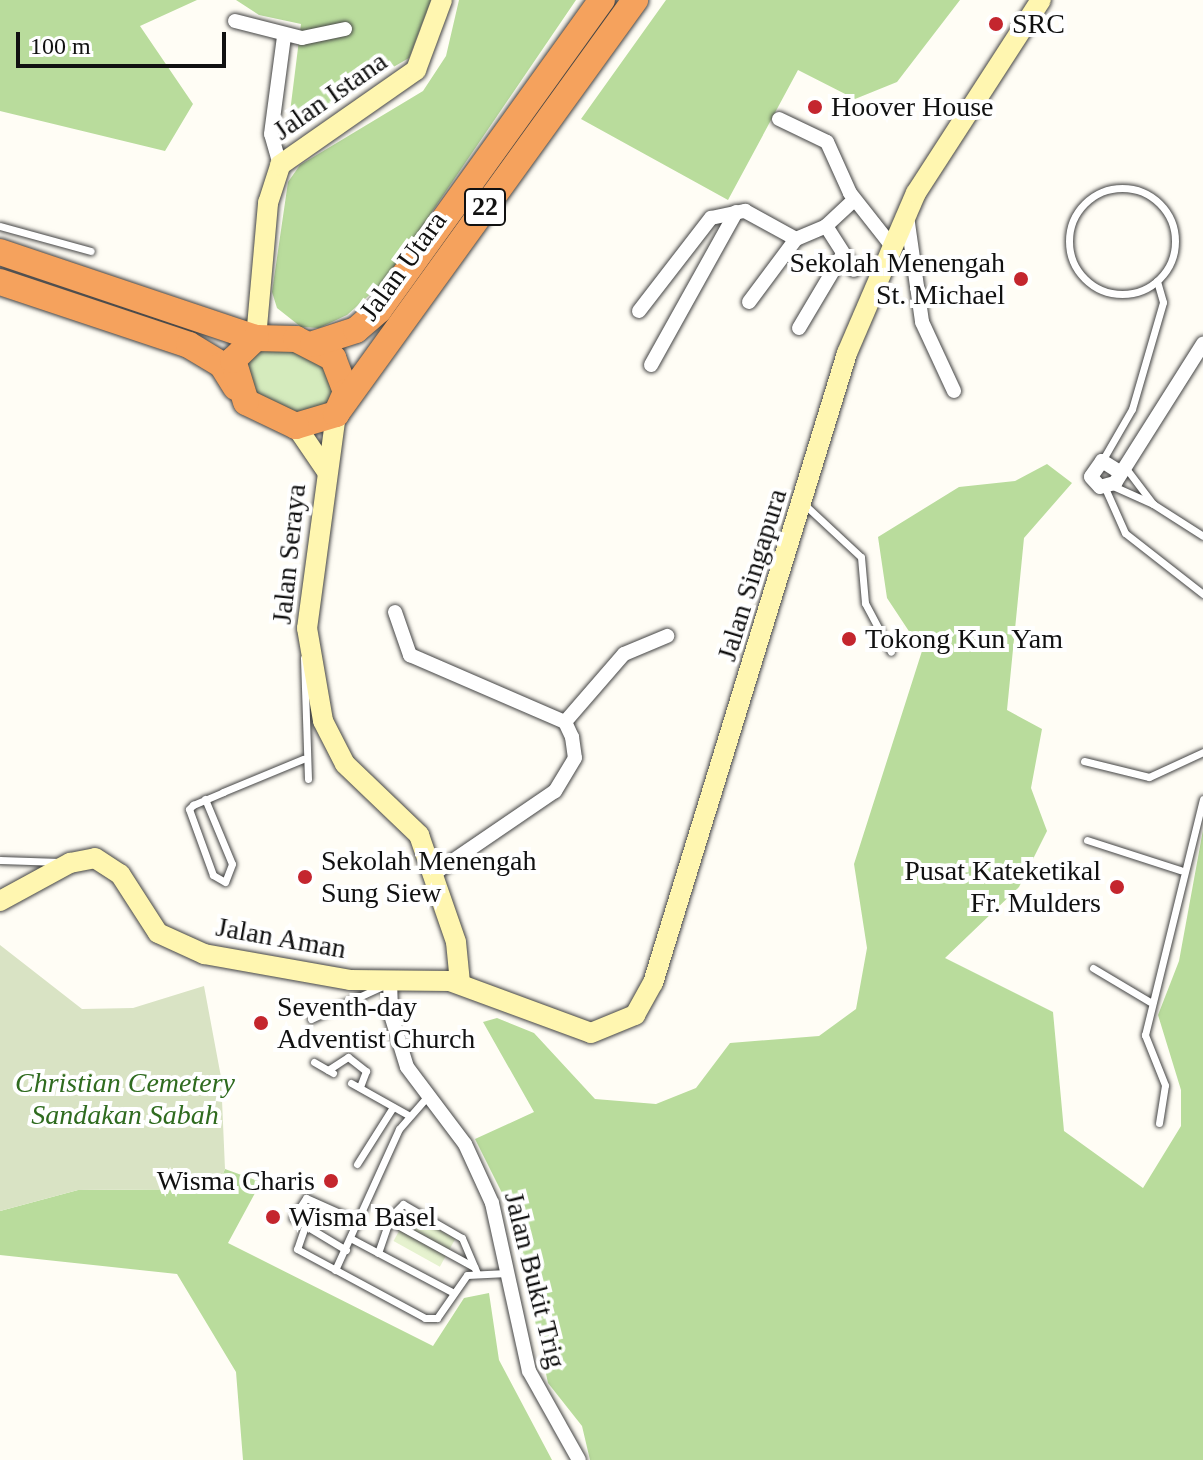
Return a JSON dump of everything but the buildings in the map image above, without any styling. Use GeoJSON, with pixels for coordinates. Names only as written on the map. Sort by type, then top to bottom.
{"type":"FeatureCollection","features":[{"type":"Feature","properties":{"kind":"highway","name":"Jalan Utara"},"geometry":{"type":"LineString","coordinates":[[313,344],[356,330],[379,310],[602,0]]}},
{"type":"Feature","properties":{"kind":"highway","name":"Jalan Utara"},"geometry":{"type":"LineString","coordinates":[[336,414],[635,0]]}},
{"type":"Feature","properties":{"kind":"highway","name":"22"},"geometry":{"type":"LineString","coordinates":[[0,252],[256,338],[313,344]]}},
{"type":"Feature","properties":{"kind":"highway"},"geometry":{"type":"LineString","coordinates":[[0,282],[189,345],[222,365],[257,411],[296,426],[336,414],[345,379],[333,358],[313,344]]}},
{"type":"Feature","properties":{"kind":"highway"},"geometry":{"type":"LineString","coordinates":[[236,387],[233,360],[256,338]]}},
{"type":"Feature","properties":{"kind":"street","name":"Jalan Istana"},"geometry":{"type":"LineString","coordinates":[[256,338],[268,203],[280,165],[416,70],[442,0]]}},
{"type":"Feature","properties":{"kind":"street","name":"Jalan Singapura"},"geometry":{"type":"LineString","coordinates":[[460,983],[576,1031],[607,1032],[635,1015],[653,983],[803,503],[834,387],[907,216],[1041,0]]}},
{"type":"Feature","properties":{"kind":"street"},"geometry":{"type":"LineString","coordinates":[[235,21],[284,36],[345,29]]}},
{"type":"Feature","properties":{"kind":"street"},"geometry":{"type":"LineString","coordinates":[[280,165],[271,134],[284,36]]}},
{"type":"Feature","properties":{"kind":"street"},"geometry":{"type":"LineString","coordinates":[[779,119],[827,142],[854,200],[894,249]]}},
{"type":"Feature","properties":{"kind":"street"},"geometry":{"type":"LineString","coordinates":[[749,302],[796,239],[826,226],[854,200]]}},
{"type":"Feature","properties":{"kind":"street"},"geometry":{"type":"LineString","coordinates":[[639,311],[711,218],[736,212],[796,239]]}},
{"type":"Feature","properties":{"kind":"street"},"geometry":{"type":"LineString","coordinates":[[651,365],[736,212]]}},
{"type":"Feature","properties":{"kind":"street"},"geometry":{"type":"LineString","coordinates":[[907,216],[922,322],[954,391]]}},
{"type":"Feature","properties":{"kind":"street"},"geometry":{"type":"LineString","coordinates":[[826,226],[854,270]]}},
{"type":"Feature","properties":{"kind":"street"},"geometry":{"type":"LineString","coordinates":[[799,328],[843,254]]}},
{"type":"Feature","properties":{"kind":"street"},"geometry":{"type":"LineString","coordinates":[[1115,478],[1203,344]]}},
{"type":"Feature","properties":{"kind":"street","name":"Jalan Seraya"},"geometry":{"type":"LineString","coordinates":[[336,414],[326,470],[326,530],[307,628],[327,737],[345,764],[412,826],[435,873],[460,983]]}},
{"type":"Feature","properties":{"kind":"street","name":"Jalan Seraya"},"geometry":{"type":"LineString","coordinates":[[296,426],[326,470]]}},
{"type":"Feature","properties":{"kind":"street"},"geometry":{"type":"LineString","coordinates":[[1102,461],[1115,478],[1091,477],[1102,461]]}},
{"type":"Feature","properties":{"kind":"street"},"geometry":{"type":"LineString","coordinates":[[395,612],[410,655],[565,722]]}},
{"type":"Feature","properties":{"kind":"street"},"geometry":{"type":"LineString","coordinates":[[565,722],[624,654],[667,636]]}},
{"type":"Feature","properties":{"kind":"street"},"geometry":{"type":"LineString","coordinates":[[435,873],[555,791],[575,758],[565,722]]}},
{"type":"Feature","properties":{"kind":"street"},"geometry":{"type":"LineString","coordinates":[[0,901],[70,863]]}},
{"type":"Feature","properties":{"kind":"street","name":"Jalan Aman"},"geometry":{"type":"LineString","coordinates":[[70,863],[111,865],[158,933],[175,943],[250,966],[390,981],[460,983]]}},
{"type":"Feature","properties":{"kind":"street","name":"Jalan Bukit Trig"},"geometry":{"type":"LineString","coordinates":[[390,981],[401,1047],[426,1098],[472,1158],[501,1230],[507,1273],[529,1371],[579,1460]]}},
{"type":"Feature","properties":{"kind":"lane"},"geometry":{"type":"LineString","coordinates":[[1102,461],[1132,409],[1163,302],[1157,281],[1175,244],[1165,211],[1136,190],[1090,199],[1074,219],[1069,244],[1082,277],[1113,294],[1157,281]]}},
{"type":"Feature","properties":{"kind":"lane"},"geometry":{"type":"LineString","coordinates":[[0,226],[91,251]]}},
{"type":"Feature","properties":{"kind":"lane"},"geometry":{"type":"LineString","coordinates":[[1115,478],[1203,536]]}},
{"type":"Feature","properties":{"kind":"lane"},"geometry":{"type":"LineString","coordinates":[[1115,478],[1153,504]]}},
{"type":"Feature","properties":{"kind":"lane"},"geometry":{"type":"LineString","coordinates":[[1115,478],[1125,533],[1203,594]]}},
{"type":"Feature","properties":{"kind":"lane"},"geometry":{"type":"LineString","coordinates":[[803,503],[861,557],[865,603],[891,652]]}},
{"type":"Feature","properties":{"kind":"lane"},"geometry":{"type":"LineString","coordinates":[[307,628],[303,759],[308,779]]}},
{"type":"Feature","properties":{"kind":"lane"},"geometry":{"type":"LineString","coordinates":[[1084,761],[1149,777],[1203,752]]}},
{"type":"Feature","properties":{"kind":"lane"},"geometry":{"type":"LineString","coordinates":[[205,799],[232,864],[225,882],[213,875],[188,815],[205,799],[303,759]]}},
{"type":"Feature","properties":{"kind":"lane"},"geometry":{"type":"LineString","coordinates":[[1159,1123],[1167,1098],[1145,1035],[1150,1002],[1166,959],[1180,870],[1203,799]]}},
{"type":"Feature","properties":{"kind":"lane"},"geometry":{"type":"LineString","coordinates":[[1087,840],[1180,870]]}},
{"type":"Feature","properties":{"kind":"lane"},"geometry":{"type":"LineString","coordinates":[[0,860],[70,863]]}},
{"type":"Feature","properties":{"kind":"lane"},"geometry":{"type":"LineString","coordinates":[[1093,968],[1150,1002]]}},
{"type":"Feature","properties":{"kind":"lane"},"geometry":{"type":"LineString","coordinates":[[311,1019],[390,981]]}},
{"type":"Feature","properties":{"kind":"lane"},"geometry":{"type":"LineString","coordinates":[[314,1062],[331,1071],[348,1057],[366,1071],[360,1087]]}},
{"type":"Feature","properties":{"kind":"lane"},"geometry":{"type":"LineString","coordinates":[[351,1083],[408,1115]]}},
{"type":"Feature","properties":{"kind":"lane"},"geometry":{"type":"LineString","coordinates":[[335,1270],[408,1115],[426,1098]]}},
{"type":"Feature","properties":{"kind":"lane"},"geometry":{"type":"LineString","coordinates":[[357,1164],[393,1107]]}},
{"type":"Feature","properties":{"kind":"lane"},"geometry":{"type":"LineString","coordinates":[[346,1250],[292,1221],[306,1198],[360,1222]]}},
{"type":"Feature","properties":{"kind":"lane"},"geometry":{"type":"LineString","coordinates":[[378,1253],[390,1221],[403,1204],[458,1234],[476,1270]]}},
{"type":"Feature","properties":{"kind":"lane"},"geometry":{"type":"LineString","coordinates":[[390,1221],[476,1270],[507,1273]]}},
{"type":"Feature","properties":{"kind":"lane"},"geometry":{"type":"LineString","coordinates":[[304,1229],[297,1249],[425,1318],[437,1318],[454,1293],[476,1270]]}},
{"type":"Feature","properties":{"kind":"lane"},"geometry":{"type":"LineString","coordinates":[[352,1239],[454,1293]]}},
{"type":"Feature","properties":{"kind":"green space"},"geometry":{"type":"Polygon","coordinates":[[[0,0],[197,0],[140,26],[193,104],[165,151],[0,111],[0,0]]]}},
{"type":"Feature","properties":{"kind":"green space"},"geometry":{"type":"Polygon","coordinates":[[[236,0],[431,0],[409,58],[288,128],[301,24],[259,15],[236,0]]]}},
{"type":"Feature","properties":{"kind":"green space"},"geometry":{"type":"Polygon","coordinates":[[[459,0],[576,0],[385,281],[347,315],[319,328],[301,327],[277,308],[272,292],[288,182],[300,165],[423,91],[446,56],[459,0]]]}},
{"type":"Feature","properties":{"kind":"green space"},"geometry":{"type":"Polygon","coordinates":[[[666,0],[960,0],[897,82],[855,99],[798,70],[728,200],[581,119],[666,0]]]}},
{"type":"Feature","properties":{"kind":"green space"},"geometry":{"type":"Polygon","coordinates":[[[260,350],[298,352],[329,371],[335,398],[307,417],[262,405],[242,366],[260,350]]]}},
{"type":"Feature","properties":{"kind":"green space"},"geometry":{"type":"Polygon","coordinates":[[[1047,464],[1072,483],[1024,538],[1007,710],[1042,729],[1031,788],[1047,831],[1019,887],[945,958],[1053,1012],[1064,1131],[1143,1188],[1181,1126],[1181,1090],[1158,1015],[1179,961],[1203,830],[1203,1460],[590,1460],[582,1426],[548,1383],[513,1215],[475,1139],[534,1112],[483,1022],[497,1018],[534,1033],[595,1099],[656,1104],[696,1088],[730,1043],[819,1036],[856,1009],[867,948],[854,864],[922,651],[887,598],[878,537],[959,487],[1015,481],[1047,464]]]}},
{"type":"Feature","properties":{"kind":"green space","name":"Christian Cemetery Sandakan Sabah"},"geometry":{"type":"Polygon","coordinates":[[[0,945],[82,1009],[133,1008],[204,986],[221,1077],[225,1169],[216,1189],[78,1190],[0,1211],[0,945]]]}},
{"type":"Feature","properties":{"kind":"green space"},"geometry":{"type":"Polygon","coordinates":[[[225,1169],[261,1182],[228,1243],[433,1346],[464,1298],[489,1293],[499,1360],[552,1460],[243,1460],[236,1372],[177,1274],[0,1255],[0,1211],[78,1190],[216,1189],[225,1169]]]}},
{"type":"Feature","properties":{"kind":"green space"},"geometry":{"type":"Polygon","coordinates":[[[409,1213],[455,1239],[440,1267],[393,1241],[409,1213]]]}},
{"type":"Feature","properties":{"kind":"place","name":"SRC"},"geometry":{"type":"Point","coordinates":[996,24]}},
{"type":"Feature","properties":{"kind":"place","name":"Hoover House"},"geometry":{"type":"Point","coordinates":[815,107]}},
{"type":"Feature","properties":{"kind":"place","name":"Sekolah Menengah St. Michael"},"geometry":{"type":"Point","coordinates":[1021,279]}},
{"type":"Feature","properties":{"kind":"place","name":"Tokong Kun Yam"},"geometry":{"type":"Point","coordinates":[849,639]}},
{"type":"Feature","properties":{"kind":"place","name":"Sekolah Menengah Sung Siew"},"geometry":{"type":"Point","coordinates":[305,877]}},
{"type":"Feature","properties":{"kind":"place","name":"Pusat Kateketikal Fr. Mulders"},"geometry":{"type":"Point","coordinates":[1117,887]}},
{"type":"Feature","properties":{"kind":"place","name":"Seventh-day Adventist Church"},"geometry":{"type":"Point","coordinates":[261,1023]}},
{"type":"Feature","properties":{"kind":"place","name":"Wisma Charis"},"geometry":{"type":"Point","coordinates":[331,1181]}},
{"type":"Feature","properties":{"kind":"place","name":"Wisma Basel"},"geometry":{"type":"Point","coordinates":[273,1217]}}]}
